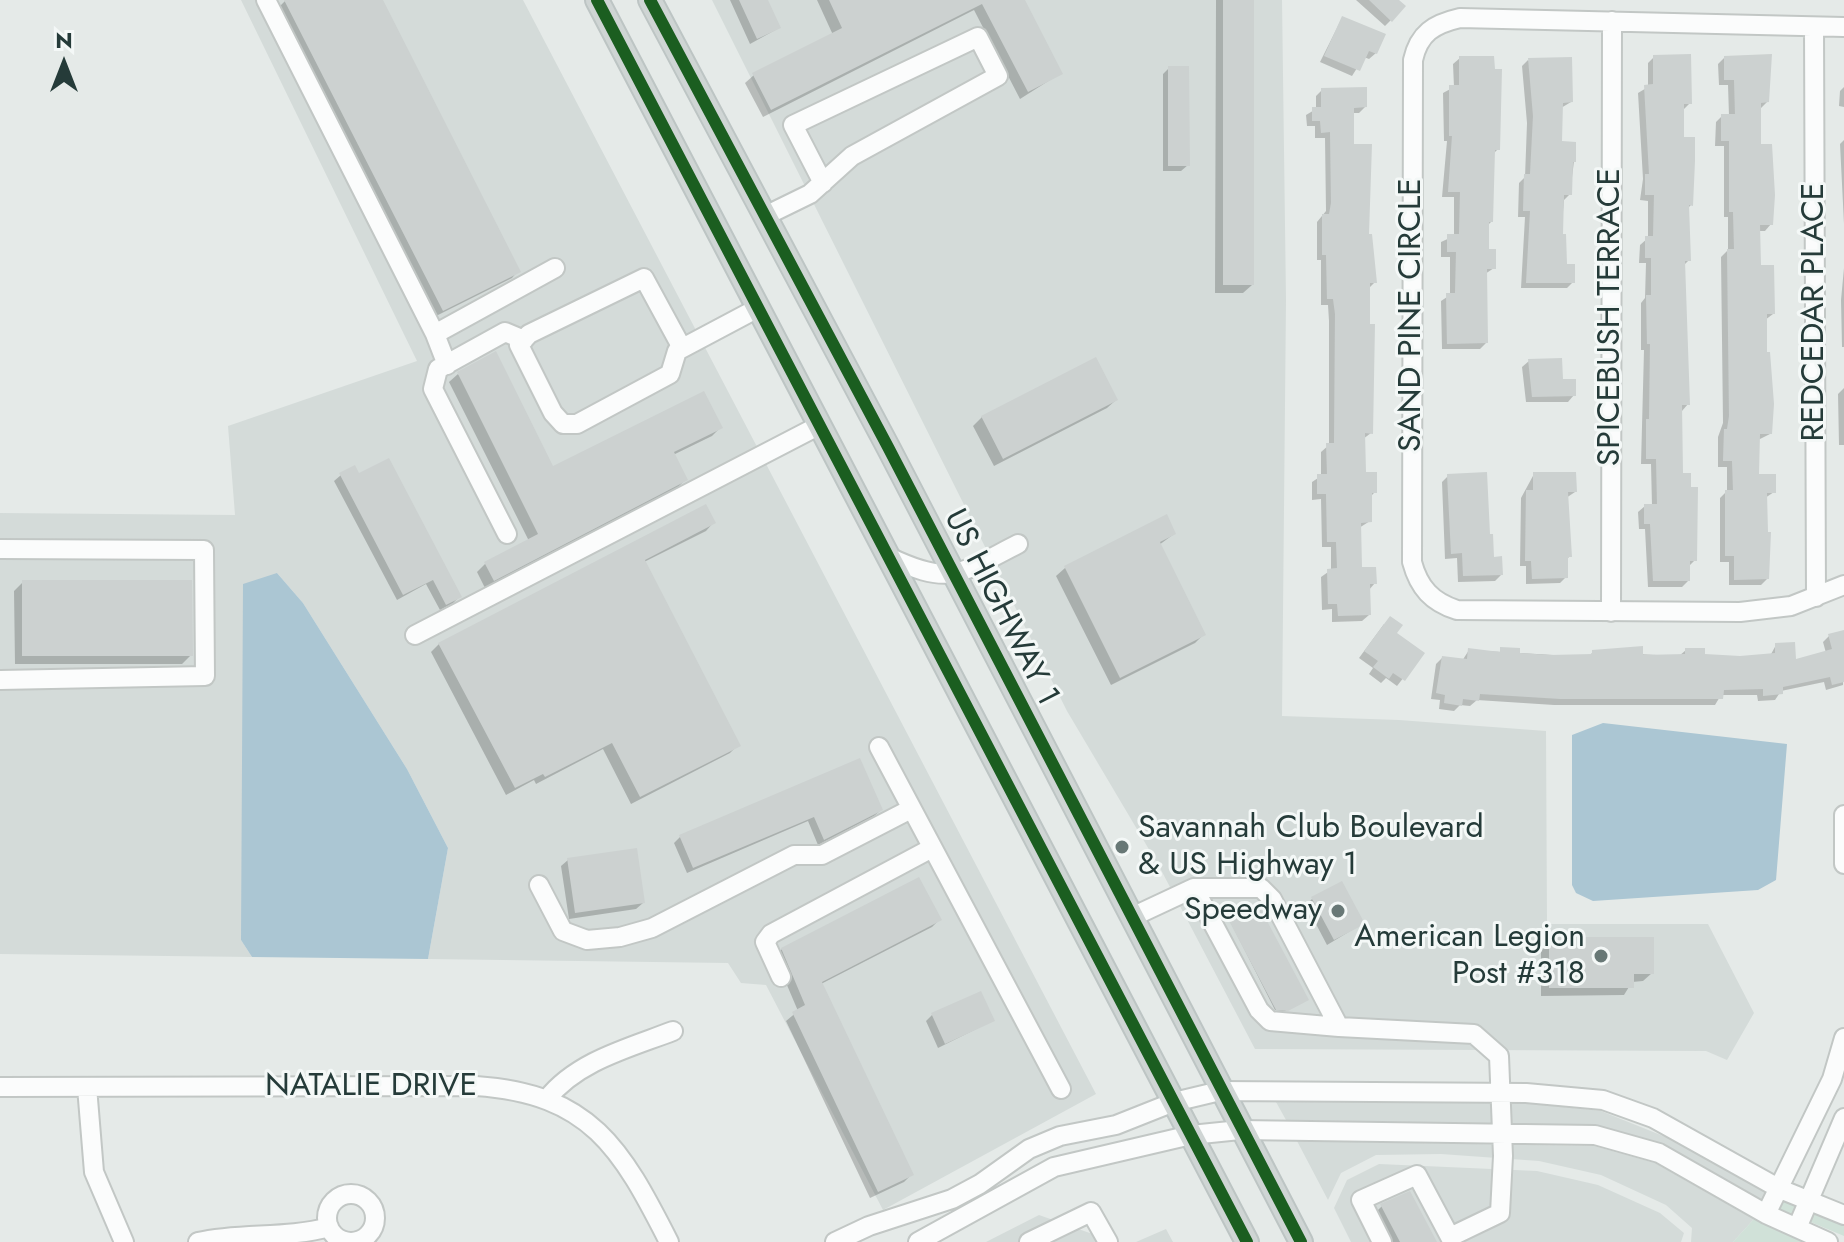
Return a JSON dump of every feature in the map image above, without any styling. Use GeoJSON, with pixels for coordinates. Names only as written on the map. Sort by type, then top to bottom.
{"type":"FeatureCollection","features":[{"type":"Feature","properties":{"kind":"main road"},"geometry":{"type":"LineString","coordinates":[[597,0],[1247,1242]]}},
{"type":"Feature","properties":{"kind":"main road","name":"US HIGHWAY 1"},"geometry":{"type":"LineString","coordinates":[[650,0],[1301,1242]]}},
{"type":"Feature","properties":{"kind":"street"},"geometry":{"type":"LineString","coordinates":[[266,0],[435,334],[447,365]]}},
{"type":"Feature","properties":{"kind":"street","name":"SAND PINE CIRCLE"},"geometry":{"type":"LineString","coordinates":[[1844,27],[1460,18],[1428,30],[1416,43],[1413,60],[1412,484],[1412,562],[1421,586],[1441,605],[1457,610],[1767,610],[1816,597],[1844,585]]}},
{"type":"Feature","properties":{"kind":"street","name":"SPICEBUSH TERRACE"},"geometry":{"type":"LineString","coordinates":[[1611,612],[1612,21]]}},
{"type":"Feature","properties":{"kind":"street","name":"REDCEDAR PLACE"},"geometry":{"type":"LineString","coordinates":[[1814,27],[1816,597]]}},
{"type":"Feature","properties":{"kind":"street"},"geometry":{"type":"LineString","coordinates":[[765,216],[823,183],[852,156],[998,76],[978,37],[793,125],[823,183]]}},
{"type":"Feature","properties":{"kind":"street"},"geometry":{"type":"LineString","coordinates":[[435,334],[555,268]]}},
{"type":"Feature","properties":{"kind":"street"},"geometry":{"type":"LineString","coordinates":[[682,348],[644,278],[519,345],[553,413],[563,424],[577,424],[670,374],[677,351],[758,308]]}},
{"type":"Feature","properties":{"kind":"street"},"geometry":{"type":"LineString","coordinates":[[507,534],[433,389],[438,369],[505,332],[524,340]]}},
{"type":"Feature","properties":{"kind":"street"},"geometry":{"type":"LineString","coordinates":[[415,635],[820,425]]}},
{"type":"Feature","properties":{"kind":"street"},"geometry":{"type":"LineString","coordinates":[[889,557],[929,574],[954,576],[1018,544]]}},
{"type":"Feature","properties":{"kind":"street"},"geometry":{"type":"LineString","coordinates":[[0,549],[204,550],[205,676],[0,680]]}},
{"type":"Feature","properties":{"kind":"street"},"geometry":{"type":"LineString","coordinates":[[879,747],[1061,1089]]}},
{"type":"Feature","properties":{"kind":"street"},"geometry":{"type":"LineString","coordinates":[[539,885],[563,931],[587,940],[620,937],[652,928],[794,855],[822,855],[911,809]]}},
{"type":"Feature","properties":{"kind":"street"},"geometry":{"type":"LineString","coordinates":[[1844,815],[1844,864]]}},
{"type":"Feature","properties":{"kind":"street"},"geometry":{"type":"LineString","coordinates":[[781,977],[765,942],[771,934],[932,848]]}},
{"type":"Feature","properties":{"kind":"street"},"geometry":{"type":"LineString","coordinates":[[1132,917],[1194,888],[1261,888],[1272,899],[1339,1027]]}},
{"type":"Feature","properties":{"kind":"street"},"geometry":{"type":"LineString","coordinates":[[1194,888],[1259,1010],[1270,1021],[1474,1034],[1499,1056],[1503,1132],[1500,1213],[1451,1240],[1417,1175],[1361,1200],[1382,1242]]}},
{"type":"Feature","properties":{"kind":"street"},"geometry":{"type":"LineString","coordinates":[[547,1099],[557,1086],[583,1067],[673,1031]]}},
{"type":"Feature","properties":{"kind":"street"},"geometry":{"type":"LineString","coordinates":[[1766,1214],[1832,1079],[1844,1038]]}},
{"type":"Feature","properties":{"kind":"street","name":"NATALIE DRIVE"},"geometry":{"type":"LineString","coordinates":[[0,1087],[476,1086],[517,1090],[547,1099],[578,1115],[619,1151],[669,1242]]}},
{"type":"Feature","properties":{"kind":"street"},"geometry":{"type":"LineString","coordinates":[[87,1087],[94,1172],[124,1242]]}},
{"type":"Feature","properties":{"kind":"street"},"geometry":{"type":"LineString","coordinates":[[835,1242],[960,1194],[1029,1149],[1060,1136],[1116,1125],[1174,1102],[1220,1091],[1499,1093],[1603,1100],[1687,1134],[1780,1189],[1844,1215]]}},
{"type":"Feature","properties":{"kind":"street"},"geometry":{"type":"LineString","coordinates":[[1797,1228],[1844,1118]]}},
{"type":"Feature","properties":{"kind":"street"},"geometry":{"type":"LineString","coordinates":[[918,1242],[1054,1167],[1191,1135],[1240,1130],[1595,1135],[1659,1153],[1766,1214],[1828,1242]]}},
{"type":"Feature","properties":{"kind":"street"},"geometry":{"type":"LineString","coordinates":[[960,1194],[970,1214]]}},
{"type":"Feature","properties":{"kind":"street"},"geometry":{"type":"LineString","coordinates":[[1029,1242],[1091,1212],[1108,1242]]}},
{"type":"Feature","properties":{"kind":"street"},"geometry":{"type":"LineString","coordinates":[[198,1242],[247,1234],[303,1234],[329,1227]]}},
{"type":"Feature","properties":{"kind":"shaded area"},"geometry":{"type":"Polygon","coordinates":[[[241,0],[523,0],[1096,1094],[883,1210],[766,985],[741,983],[728,963],[428,959],[448,848],[407,769],[303,603],[277,573],[241,940],[252,957],[0,954],[0,513],[235,515],[228,426],[417,361],[241,0]]]}},
{"type":"Feature","properties":{"kind":"shaded area"},"geometry":{"type":"Polygon","coordinates":[[[712,0],[1282,0],[1286,300],[1282,716],[1399,720],[1546,731],[1547,924],[1708,924],[1754,1013],[1727,1060],[1706,1051],[1255,1049],[1160,868],[1067,711],[712,0]]]}},
{"type":"Feature","properties":{"kind":"shaded area"},"geometry":{"type":"Polygon","coordinates":[[[1276,1102],[1526,1103],[1601,1111],[1683,1144],[1783,1201],[1773,1197],[1768,1204],[1663,1144],[1595,1125],[1286,1120],[1276,1102]]]}},
{"type":"Feature","properties":{"kind":"shaded area"},"geometry":{"type":"Polygon","coordinates":[[[1297,1141],[1594,1146],[1655,1163],[1754,1219],[1733,1242],[1691,1242],[1692,1228],[1666,1205],[1601,1175],[1539,1161],[1441,1154],[1376,1155],[1341,1173],[1328,1200],[1297,1141]]]}},
{"type":"Feature","properties":{"kind":"shaded area"},"geometry":{"type":"Polygon","coordinates":[[[1379,1164],[1537,1171],[1598,1185],[1660,1213],[1684,1233],[1681,1242],[1351,1242],[1334,1208],[1347,1180],[1379,1164]]]}},
{"type":"Feature","properties":{"kind":"shaded area"},"geometry":{"type":"Polygon","coordinates":[[[1773,1197],[1844,1225],[1844,1236],[1768,1204],[1773,1197]]]}},
{"type":"Feature","properties":{"kind":"shaded area"},"geometry":{"type":"Polygon","coordinates":[[[1039,1215],[1115,1242],[986,1242],[1039,1215]]]}},
{"type":"Feature","properties":{"kind":"shaded area"},"geometry":{"type":"Polygon","coordinates":[[[1754,1219],[1804,1242],[1733,1242],[1754,1219]]]}},
{"type":"Feature","properties":{"kind":"shaded area"},"geometry":{"type":"Polygon","coordinates":[[[1166,1229],[1173,1242],[1136,1242],[1166,1229]]]}},
{"type":"Feature","properties":{"kind":"water"},"geometry":{"type":"Polygon","coordinates":[[[277,573],[303,603],[407,769],[448,848],[428,959],[252,957],[241,940],[243,584],[277,573]]]}},
{"type":"Feature","properties":{"kind":"water"},"geometry":{"type":"Polygon","coordinates":[[[1603,723],[1787,744],[1776,880],[1758,890],[1593,901],[1576,893],[1572,885],[1572,735],[1603,723]]]}},
{"type":"Feature","properties":{"kind":"building"},"geometry":{"type":"Polygon","coordinates":[[[284,0],[383,0],[521,272],[443,311],[284,0]]]}},
{"type":"Feature","properties":{"kind":"building"},"geometry":{"type":"Polygon","coordinates":[[[739,0],[768,0],[781,28],[757,39],[739,0]]]}},
{"type":"Feature","properties":{"kind":"building"},"geometry":{"type":"Polygon","coordinates":[[[829,0],[1025,0],[1063,74],[1028,92],[982,4],[771,110],[752,73],[842,28],[829,0]]]}},
{"type":"Feature","properties":{"kind":"building"},"geometry":{"type":"Polygon","coordinates":[[[1223,0],[1254,0],[1254,285],[1223,285],[1223,0]]]}},
{"type":"Feature","properties":{"kind":"building"},"geometry":{"type":"Polygon","coordinates":[[[1369,0],[1399,0],[1406,6],[1392,22],[1369,0]]]}},
{"type":"Feature","properties":{"kind":"building"},"geometry":{"type":"Polygon","coordinates":[[[1342,16],[1386,34],[1377,54],[1369,51],[1360,71],[1324,56],[1342,16]]]}},
{"type":"Feature","properties":{"kind":"building"},"geometry":{"type":"Polygon","coordinates":[[[1691,54],[1692,104],[1684,104],[1684,137],[1695,137],[1693,206],[1689,205],[1691,261],[1685,261],[1690,405],[1682,405],[1683,473],[1691,473],[1691,487],[1698,487],[1697,561],[1690,561],[1690,581],[1653,581],[1650,524],[1644,524],[1644,504],[1657,504],[1656,459],[1646,459],[1650,344],[1647,344],[1646,295],[1651,295],[1651,258],[1645,258],[1645,236],[1653,236],[1654,195],[1645,195],[1645,174],[1649,174],[1644,85],[1653,84],[1653,55],[1691,54]]]}},
{"type":"Feature","properties":{"kind":"building"},"geometry":{"type":"Polygon","coordinates":[[[1772,54],[1769,102],[1761,103],[1761,144],[1772,144],[1773,225],[1760,225],[1761,265],[1774,265],[1775,314],[1767,314],[1767,352],[1770,352],[1774,404],[1772,434],[1760,434],[1759,474],[1776,474],[1776,493],[1767,493],[1768,532],[1771,532],[1769,579],[1734,580],[1734,556],[1725,556],[1725,490],[1733,490],[1732,461],[1723,461],[1724,429],[1727,429],[1729,416],[1727,249],[1734,249],[1733,212],[1729,212],[1729,141],[1721,141],[1721,114],[1735,114],[1734,80],[1724,80],[1724,56],[1772,54]]]}},
{"type":"Feature","properties":{"kind":"building"},"geometry":{"type":"Polygon","coordinates":[[[1459,56],[1494,56],[1495,69],[1502,69],[1500,150],[1495,150],[1493,222],[1489,222],[1489,249],[1496,249],[1496,269],[1487,269],[1488,343],[1447,344],[1446,293],[1455,293],[1456,252],[1447,252],[1447,234],[1459,234],[1460,192],[1448,192],[1452,136],[1449,136],[1449,85],[1459,85],[1459,56]]]}},
{"type":"Feature","properties":{"kind":"building"},"geometry":{"type":"Polygon","coordinates":[[[1572,57],[1573,102],[1563,103],[1562,141],[1576,142],[1576,162],[1573,162],[1572,195],[1564,195],[1563,234],[1566,234],[1567,264],[1575,264],[1575,283],[1526,283],[1530,211],[1523,211],[1524,174],[1530,174],[1533,116],[1528,58],[1572,57]]]}},
{"type":"Feature","properties":{"kind":"building"},"geometry":{"type":"Polygon","coordinates":[[[1168,66],[1189,66],[1190,166],[1168,166],[1168,66]]]}},
{"type":"Feature","properties":{"kind":"building"},"geometry":{"type":"Polygon","coordinates":[[[1367,87],[1367,107],[1354,108],[1354,144],[1372,144],[1369,234],[1372,234],[1377,283],[1370,283],[1370,324],[1375,324],[1373,434],[1365,433],[1366,472],[1377,472],[1377,493],[1372,493],[1372,522],[1361,523],[1362,567],[1376,567],[1377,584],[1370,584],[1371,615],[1338,616],[1337,604],[1328,604],[1327,569],[1337,568],[1336,542],[1327,542],[1326,494],[1317,494],[1317,474],[1327,474],[1326,443],[1334,443],[1335,314],[1333,299],[1327,299],[1326,255],[1322,255],[1322,214],[1329,214],[1331,203],[1330,132],[1321,133],[1320,121],[1312,121],[1312,107],[1321,107],[1321,88],[1367,87]]]}},
{"type":"Feature","properties":{"kind":"building"},"geometry":{"type":"Polygon","coordinates":[[[496,351],[553,466],[704,391],[723,428],[674,452],[688,480],[494,581],[484,562],[538,534],[457,372],[496,351]]]}},
{"type":"Feature","properties":{"kind":"building"},"geometry":{"type":"Polygon","coordinates":[[[1096,357],[1118,400],[1003,459],[981,416],[1096,357]]]}},
{"type":"Feature","properties":{"kind":"building"},"geometry":{"type":"Polygon","coordinates":[[[1562,358],[1563,379],[1576,379],[1576,396],[1532,397],[1528,359],[1562,358]]]}},
{"type":"Feature","properties":{"kind":"building"},"geometry":{"type":"Polygon","coordinates":[[[389,458],[462,597],[446,605],[433,580],[403,595],[339,473],[355,465],[359,473],[389,458]]]}},
{"type":"Feature","properties":{"kind":"building"},"geometry":{"type":"Polygon","coordinates":[[[1487,472],[1490,534],[1493,534],[1494,557],[1502,556],[1503,575],[1463,576],[1462,553],[1451,554],[1447,474],[1487,472]]]}},
{"type":"Feature","properties":{"kind":"building"},"geometry":{"type":"Polygon","coordinates":[[[1533,472],[1576,472],[1577,492],[1568,492],[1572,557],[1568,557],[1568,578],[1532,579],[1531,561],[1525,561],[1526,490],[1533,490],[1533,472]]]}},
{"type":"Feature","properties":{"kind":"building"},"geometry":{"type":"Polygon","coordinates":[[[706,504],[716,523],[645,560],[741,746],[640,797],[612,743],[545,777],[543,774],[515,788],[438,643],[706,504]]]}},
{"type":"Feature","properties":{"kind":"building"},"geometry":{"type":"Polygon","coordinates":[[[1167,514],[1176,534],[1160,542],[1206,635],[1120,678],[1064,566],[1167,514]]]}},
{"type":"Feature","properties":{"kind":"building"},"geometry":{"type":"Polygon","coordinates":[[[22,580],[192,580],[193,656],[22,656],[22,580]]]}},
{"type":"Feature","properties":{"kind":"building"},"geometry":{"type":"Polygon","coordinates":[[[1390,616],[1403,625],[1397,633],[1425,653],[1405,681],[1393,673],[1389,679],[1373,667],[1378,661],[1364,651],[1390,616]]]}},
{"type":"Feature","properties":{"kind":"building"},"geometry":{"type":"Polygon","coordinates":[[[1844,630],[1844,682],[1832,685],[1830,677],[1783,687],[1783,694],[1763,696],[1763,689],[1724,690],[1723,699],[1561,699],[1480,694],[1479,701],[1463,699],[1462,706],[1444,703],[1445,695],[1436,693],[1442,656],[1467,659],[1468,648],[1500,652],[1500,647],[1520,648],[1520,653],[1550,655],[1592,654],[1592,650],[1643,646],[1643,655],[1685,654],[1685,648],[1705,648],[1705,654],[1740,656],[1775,653],[1775,643],[1795,642],[1796,659],[1832,649],[1828,634],[1844,630]]]}},
{"type":"Feature","properties":{"kind":"building"},"geometry":{"type":"Polygon","coordinates":[[[860,758],[883,810],[824,840],[814,817],[693,868],[679,835],[860,758]]]}},
{"type":"Feature","properties":{"kind":"building"},"geometry":{"type":"Polygon","coordinates":[[[637,848],[645,903],[575,913],[567,858],[637,848]]]}},
{"type":"Feature","properties":{"kind":"building"},"geometry":{"type":"Polygon","coordinates":[[[919,877],[942,920],[822,982],[914,1175],[878,1192],[792,1012],[805,1005],[781,948],[919,877]]]}},
{"type":"Feature","properties":{"kind":"building","name":"Speedway"},"geometry":{"type":"Polygon","coordinates":[[[1342,881],[1365,924],[1334,940],[1311,897],[1342,881]]]}},
{"type":"Feature","properties":{"kind":"building","name":"Speedway"},"geometry":{"type":"Polygon","coordinates":[[[1258,904],[1309,1000],[1288,1011],[1276,1010],[1228,919],[1258,904]]]}},
{"type":"Feature","properties":{"kind":"building","name":"American Legion Post #318"},"geometry":{"type":"Polygon","coordinates":[[[1549,937],[1654,937],[1654,974],[1634,974],[1634,988],[1549,988],[1549,937]]]}},
{"type":"Feature","properties":{"kind":"building"},"geometry":{"type":"Polygon","coordinates":[[[981,991],[995,1021],[945,1044],[931,1013],[981,991]]]}},
{"type":"Feature","properties":{"kind":"building"},"geometry":{"type":"Polygon","coordinates":[[[1410,1191],[1437,1242],[1400,1242],[1380,1204],[1410,1191]]]}},
{"type":"Feature","properties":{"kind":"cycle path"},"geometry":{"type":"LineString","coordinates":[[597,0],[1247,1242]]}},
{"type":"Feature","properties":{"kind":"cycle path"},"geometry":{"type":"LineString","coordinates":[[650,0],[888,447],[1301,1242]]}},
{"type":"Feature","properties":{"kind":"place","name":"Savannah Club Boulevard & US Highway 1"},"geometry":{"type":"Point","coordinates":[1122,847]}},
{"type":"Feature","properties":{"kind":"place","name":"Speedway"},"geometry":{"type":"Point","coordinates":[1338,911]}},
{"type":"Feature","properties":{"kind":"place","name":"American Legion Post #318"},"geometry":{"type":"Point","coordinates":[1601,956]}}]}
